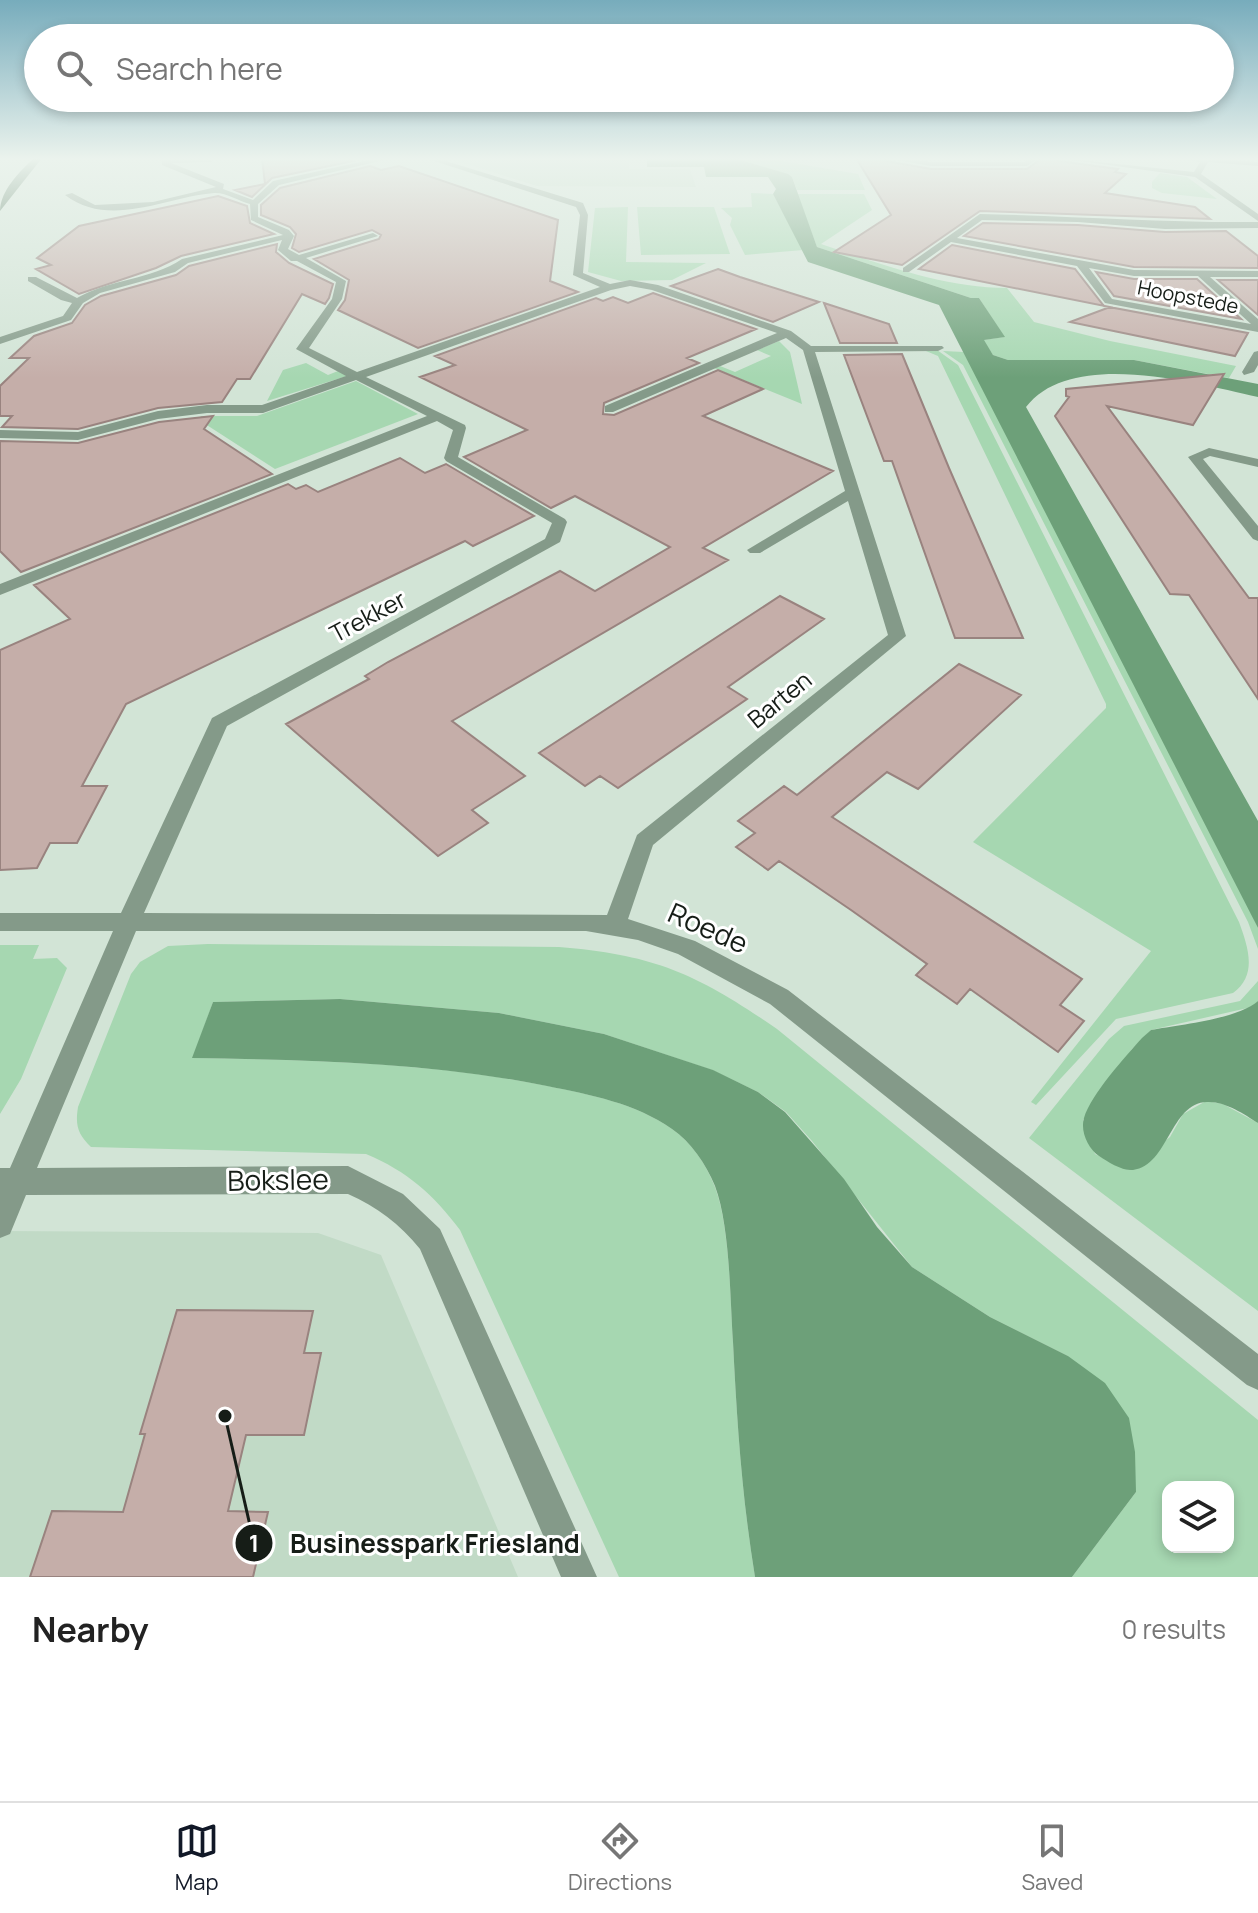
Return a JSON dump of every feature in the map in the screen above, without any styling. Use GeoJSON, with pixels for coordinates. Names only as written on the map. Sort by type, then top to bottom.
{"type":"FeatureCollection","features":[{"type":"Feature","properties":{"kind":"street"},"geometry":{"type":"LineString","coordinates":[[285,232],[289,236]]}},
{"type":"Feature","properties":{"kind":"street"},"geometry":{"type":"LineString","coordinates":[[582,232],[578,275],[609,287]]}},
{"type":"Feature","properties":{"kind":"street"},"geometry":{"type":"LineString","coordinates":[[906,270],[958,232]]}},
{"type":"Feature","properties":{"kind":"street"},"geometry":{"type":"LineString","coordinates":[[289,236],[283,250],[294,259],[341,281],[337,299],[302,349],[439,416]]}},
{"type":"Feature","properties":{"kind":"street"},"geometry":{"type":"LineString","coordinates":[[0,341],[67,318],[79,301],[96,291],[172,270],[185,261],[289,236]]}},
{"type":"Feature","properties":{"kind":"street"},"geometry":{"type":"LineString","coordinates":[[294,259],[373,236]]}},
{"type":"Feature","properties":{"kind":"street","name":"Hoopstede"},"geometry":{"type":"LineString","coordinates":[[947,239],[1134,273],[1258,274]]}},
{"type":"Feature","properties":{"kind":"street","name":"Hoopstede"},"geometry":{"type":"LineString","coordinates":[[1081,264],[1109,301],[1258,327]]}},
{"type":"Feature","properties":{"kind":"street","name":"Hoopstede"},"geometry":{"type":"LineString","coordinates":[[1201,274],[1258,327]]}},
{"type":"Feature","properties":{"kind":"street"},"geometry":{"type":"LineString","coordinates":[[32,279],[65,298],[79,301]]}},
{"type":"Feature","properties":{"kind":"street"},"geometry":{"type":"LineString","coordinates":[[0,434],[78,436],[158,415],[207,409],[263,409],[609,287],[630,283],[654,287],[787,333],[808,349],[938,348]]}},
{"type":"Feature","properties":{"kind":"street"},"geometry":{"type":"LineString","coordinates":[[609,409],[787,333]]}},
{"type":"Feature","properties":{"kind":"street","name":"Barten"},"geometry":{"type":"LineString","coordinates":[[615,924],[644,841],[897,636],[808,349]]}},
{"type":"Feature","properties":{"kind":"street"},"geometry":{"type":"LineString","coordinates":[[1248,372],[1258,354]]}},
{"type":"Feature","properties":{"kind":"street"},"geometry":{"type":"LineString","coordinates":[[0,590],[439,416]]}},
{"type":"Feature","properties":{"kind":"street","name":"Trekker"},"geometry":{"type":"LineString","coordinates":[[128,923],[219,722],[552,542],[560,522],[451,458],[460,428],[439,416]]}},
{"type":"Feature","properties":{"kind":"street"},"geometry":{"type":"LineString","coordinates":[[1258,463],[1209,452],[1195,457],[1258,536]]}},
{"type":"Feature","properties":{"kind":"street"},"geometry":{"type":"LineString","coordinates":[[755,550],[854,492]]}},
{"type":"Feature","properties":{"kind":"street","name":"Roede"},"geometry":{"type":"LineString","coordinates":[[0,922],[615,924],[694,949],[779,997],[1258,1374]]}},
{"type":"Feature","properties":{"kind":"street"},"geometry":{"type":"LineString","coordinates":[[0,1224],[9,1182],[128,923]]}},
{"type":"Feature","properties":{"kind":"street","name":"Bokslee"},"geometry":{"type":"LineString","coordinates":[[9,1182],[348,1180],[378,1191],[416,1220],[430,1239],[579,1577]]}},
{"type":"Feature","properties":{"kind":"shaded area"},"geometry":{"type":"Polygon","coordinates":[[[592,232],[627,232],[626,262],[706,263],[672,280],[621,281],[588,272],[592,232]]]}},
{"type":"Feature","properties":{"kind":"shaded area"},"geometry":{"type":"Polygon","coordinates":[[[639,232],[722,232],[730,254],[641,255],[639,232]]]}},
{"type":"Feature","properties":{"kind":"shaded area"},"geometry":{"type":"Polygon","coordinates":[[[733,232],[793,232],[803,250],[745,255],[733,232]]]}},
{"type":"Feature","properties":{"kind":"shaded area"},"geometry":{"type":"Polygon","coordinates":[[[792,232],[811,232],[817,247],[971,298],[979,298],[1005,337],[984,340],[993,355],[1008,360],[1134,360],[1258,384],[1258,397],[1169,378],[1103,374],[1073,379],[1046,389],[1026,407],[1258,821],[1258,928],[939,305],[808,262],[792,232]]]}},
{"type":"Feature","properties":{"kind":"shaded area"},"geometry":{"type":"Polygon","coordinates":[[[811,232],[840,232],[821,244],[936,279],[1007,288],[1034,322],[1236,366],[1229,378],[1134,360],[1008,360],[993,355],[983,340],[1004,337],[979,298],[971,298],[817,247],[811,232]]]}},
{"type":"Feature","properties":{"kind":"shaded area"},"geometry":{"type":"Polygon","coordinates":[[[779,341],[790,352],[802,404],[714,368],[720,366],[735,372],[771,356],[757,350],[779,341]]]}},
{"type":"Feature","properties":{"kind":"shaded area"},"geometry":{"type":"Polygon","coordinates":[[[937,350],[958,365],[1239,922],[1248,951],[1246,978],[1233,993],[1116,1019],[1036,1105],[1031,1102],[1151,951],[973,842],[1106,708],[1106,704],[938,356],[926,351],[937,350]]]}},
{"type":"Feature","properties":{"kind":"shaded area"},"geometry":{"type":"Polygon","coordinates":[[[943,351],[964,352],[1251,913],[1258,928],[1258,949],[1248,922],[963,365],[943,351]]]}},
{"type":"Feature","properties":{"kind":"shaded area"},"geometry":{"type":"Polygon","coordinates":[[[306,363],[328,375],[338,371],[347,376],[267,401],[283,370],[306,363]]]}},
{"type":"Feature","properties":{"kind":"shaded area"},"geometry":{"type":"Polygon","coordinates":[[[356,381],[418,414],[275,469],[199,420],[201,416],[257,416],[356,381]]]}},
{"type":"Feature","properties":{"kind":"shaded area"},"geometry":{"type":"Polygon","coordinates":[[[208,944],[559,947],[623,955],[650,962],[723,994],[777,1029],[1258,1420],[1258,1577],[1072,1577],[1136,1492],[1068,1356],[990,1317],[912,1267],[812,1141],[786,1112],[758,1092],[712,1070],[604,1034],[499,1013],[340,999],[213,1002],[193,1058],[327,1061],[415,1067],[548,1086],[612,1101],[643,1113],[672,1129],[698,1155],[715,1187],[724,1222],[741,1460],[755,1577],[619,1577],[460,1230],[419,1185],[366,1154],[91,1147],[83,1138],[77,1125],[78,1107],[131,974],[140,962],[168,946],[208,944]]]}},
{"type":"Feature","properties":{"kind":"shaded area"},"geometry":{"type":"Polygon","coordinates":[[[0,945],[39,945],[33,959],[57,958],[67,968],[21,1079],[0,1114],[0,945]]]}},
{"type":"Feature","properties":{"kind":"shaded area"},"geometry":{"type":"Polygon","coordinates":[[[1258,981],[1258,1001],[1252,1007],[1151,1030],[1132,1049],[1083,1120],[1095,1154],[1128,1170],[1170,1137],[1183,1114],[1206,1101],[1223,1104],[1258,1123],[1258,1311],[1029,1138],[1109,1039],[1124,1026],[1240,1001],[1258,981]]]}},
{"type":"Feature","properties":{"kind":"shaded area"},"geometry":{"type":"Polygon","coordinates":[[[340,999],[499,1013],[604,1034],[713,1070],[758,1092],[785,1112],[844,1179],[877,1227],[912,1267],[990,1317],[1068,1356],[1105,1383],[1129,1418],[1135,1452],[1136,1492],[1072,1577],[755,1577],[741,1460],[724,1221],[715,1186],[697,1154],[679,1134],[643,1113],[612,1101],[547,1086],[414,1067],[326,1061],[192,1058],[213,1002],[340,999]]]}},
{"type":"Feature","properties":{"kind":"shaded area"},"geometry":{"type":"Polygon","coordinates":[[[1258,1001],[1258,1123],[1227,1106],[1207,1102],[1185,1112],[1155,1157],[1145,1166],[1124,1169],[1091,1149],[1083,1128],[1088,1108],[1110,1076],[1151,1030],[1222,1017],[1258,1001]]]}},
{"type":"Feature","properties":{"kind":"shaded area"},"geometry":{"type":"Polygon","coordinates":[[[0,1231],[318,1233],[381,1255],[518,1577],[0,1577],[0,1231]]]}},
{"type":"Feature","properties":{"kind":"building"},"geometry":{"type":"Polygon","coordinates":[[[72,232],[274,234],[181,256],[156,268],[79,294],[36,269],[51,265],[37,258],[72,232]]]}},
{"type":"Feature","properties":{"kind":"building"},"geometry":{"type":"Polygon","coordinates":[[[294,232],[367,232],[299,252],[292,248],[294,232]]]}},
{"type":"Feature","properties":{"kind":"building"},"geometry":{"type":"Polygon","coordinates":[[[375,232],[556,232],[550,281],[578,292],[418,348],[338,310],[345,300],[349,280],[314,259],[379,239],[381,235],[375,232]]]}},
{"type":"Feature","properties":{"kind":"building"},"geometry":{"type":"Polygon","coordinates":[[[865,232],[950,232],[902,265],[834,252],[865,232]]]}},
{"type":"Feature","properties":{"kind":"building"},"geometry":{"type":"Polygon","coordinates":[[[970,232],[1227,232],[1258,256],[1258,268],[1134,267],[964,236],[970,232]]]}},
{"type":"Feature","properties":{"kind":"building"},"geometry":{"type":"Polygon","coordinates":[[[277,244],[276,252],[289,263],[333,284],[329,298],[325,304],[302,294],[250,379],[237,379],[222,402],[158,408],[78,429],[2,427],[12,416],[0,416],[0,386],[29,358],[10,358],[34,336],[72,323],[85,305],[101,296],[176,275],[189,266],[277,244]]]}},
{"type":"Feature","properties":{"kind":"building"},"geometry":{"type":"Polygon","coordinates":[[[952,245],[1075,269],[1104,306],[919,269],[952,245]]]}},
{"type":"Feature","properties":{"kind":"building"},"geometry":{"type":"Polygon","coordinates":[[[718,269],[819,302],[773,322],[671,286],[718,269]]]}},
{"type":"Feature","properties":{"kind":"building"},"geometry":{"type":"Polygon","coordinates":[[[1096,272],[1134,279],[1197,279],[1241,319],[1114,296],[1096,272]]]}},
{"type":"Feature","properties":{"kind":"building"},"geometry":{"type":"Polygon","coordinates":[[[1218,280],[1258,280],[1258,315],[1218,280]]]}},
{"type":"Feature","properties":{"kind":"building"},"geometry":{"type":"Polygon","coordinates":[[[653,293],[756,329],[687,358],[699,363],[604,403],[603,414],[614,415],[718,370],[763,389],[703,416],[833,471],[703,548],[728,560],[452,721],[525,776],[472,810],[488,823],[438,856],[286,724],[369,679],[365,676],[388,662],[560,571],[595,591],[670,547],[575,496],[551,508],[464,457],[527,430],[420,377],[455,365],[435,356],[596,298],[603,301],[613,297],[628,303],[653,293]]]}},
{"type":"Feature","properties":{"kind":"building"},"geometry":{"type":"Polygon","coordinates":[[[824,303],[889,324],[897,343],[840,343],[824,303]]]}},
{"type":"Feature","properties":{"kind":"building"},"geometry":{"type":"Polygon","coordinates":[[[1110,307],[1248,333],[1235,356],[1070,322],[1110,307]]]}},
{"type":"Feature","properties":{"kind":"building"},"geometry":{"type":"Polygon","coordinates":[[[902,354],[1023,638],[955,638],[892,461],[884,461],[844,355],[902,354]]]}},
{"type":"Feature","properties":{"kind":"building"},"geometry":{"type":"Polygon","coordinates":[[[1224,374],[1193,425],[1107,406],[1249,598],[1258,598],[1258,699],[1189,595],[1170,594],[1055,416],[1069,397],[1066,396],[1066,389],[1224,374]]]}},
{"type":"Feature","properties":{"kind":"building"},"geometry":{"type":"Polygon","coordinates":[[[213,416],[204,429],[272,474],[21,572],[0,551],[0,441],[78,443],[159,422],[213,416]]]}},
{"type":"Feature","properties":{"kind":"building"},"geometry":{"type":"Polygon","coordinates":[[[400,458],[425,473],[446,464],[534,516],[473,546],[465,541],[126,704],[82,786],[107,786],[77,843],[50,843],[37,868],[0,870],[0,650],[70,619],[34,585],[288,484],[296,489],[306,485],[318,492],[400,458]]]}},
{"type":"Feature","properties":{"kind":"building"},"geometry":{"type":"Polygon","coordinates":[[[780,596],[824,619],[728,687],[747,699],[618,788],[600,776],[585,786],[539,753],[780,596]]]}},
{"type":"Feature","properties":{"kind":"building"},"geometry":{"type":"Polygon","coordinates":[[[959,664],[1021,695],[918,789],[887,772],[832,817],[1082,979],[1060,1005],[1084,1021],[1058,1052],[970,989],[957,1004],[916,975],[927,964],[851,910],[779,861],[768,870],[736,847],[755,833],[738,821],[784,786],[797,795],[959,664]]]}},
{"type":"Feature","properties":{"kind":"building"},"geometry":{"type":"Polygon","coordinates":[[[177,1310],[313,1311],[304,1353],[321,1353],[304,1435],[246,1435],[228,1511],[268,1512],[253,1577],[30,1577],[52,1511],[123,1512],[145,1434],[140,1434],[177,1310]]]}},
{"type":"Feature","properties":{"kind":"place","name":"Businesspark Friesland"},"geometry":{"type":"Point","coordinates":[225,1416]}}]}
